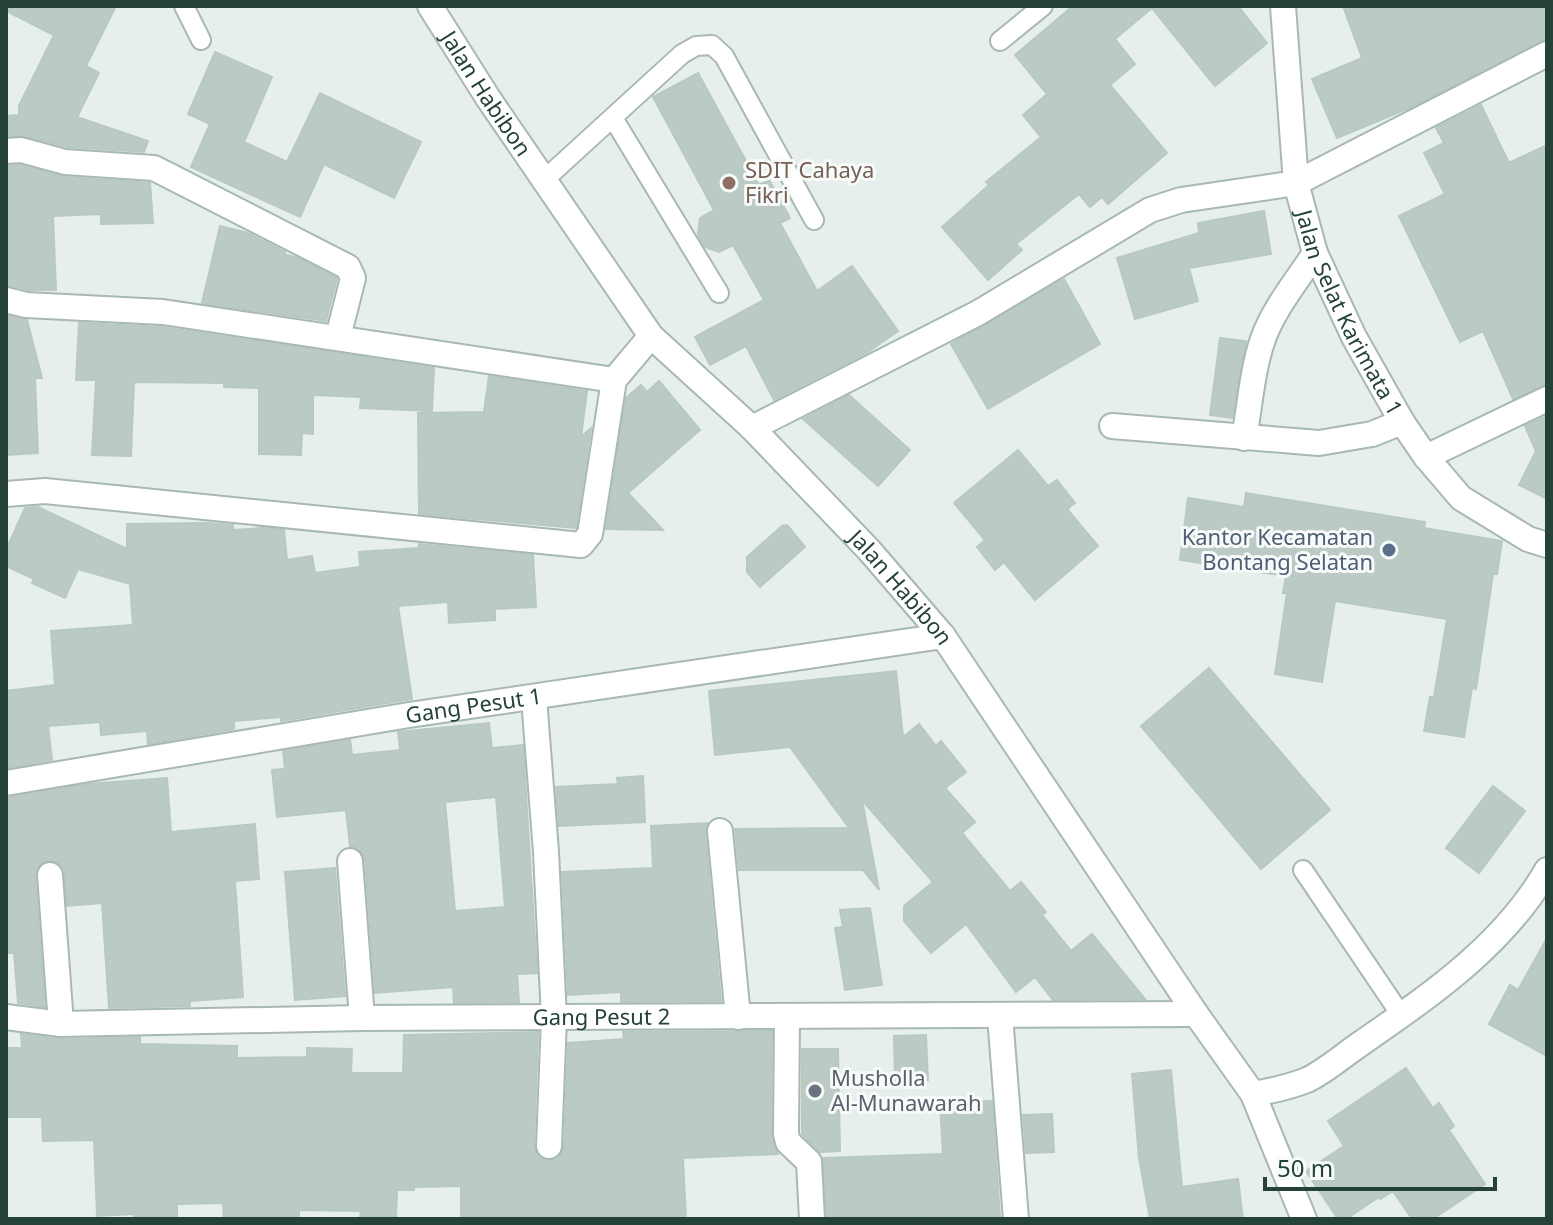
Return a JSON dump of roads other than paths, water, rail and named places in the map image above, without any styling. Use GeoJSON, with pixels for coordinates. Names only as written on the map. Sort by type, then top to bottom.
{"type":"FeatureCollection","features":[{"type":"Feature","properties":{"kind":"street","name":"Jalan Habibon"},"geometry":{"type":"LineString","coordinates":[[430,6],[488,98],[651,336],[752,428],[869,550],[943,636],[1253,1094],[1304,1219]]}},
{"type":"Feature","properties":{"kind":"street","name":"Jalan Selat Karimata 1"},"geometry":{"type":"LineString","coordinates":[[1283,6],[1296,183],[1315,253],[1354,337],[1402,422],[1426,457],[1461,498],[1528,539],[1547,545]]}},
{"type":"Feature","properties":{"kind":"street"},"geometry":{"type":"LineString","coordinates":[[752,428],[978,313],[1150,210],[1195,197],[1296,183],[1547,54]]}},
{"type":"Feature","properties":{"kind":"street"},"geometry":{"type":"LineString","coordinates":[[6,151],[21,150],[65,162],[154,168],[348,267],[353,278],[338,337]]}},
{"type":"Feature","properties":{"kind":"street"},"geometry":{"type":"LineString","coordinates":[[1244,438],[1264,337],[1271,319],[1315,253]]}},
{"type":"Feature","properties":{"kind":"street"},"geometry":{"type":"LineString","coordinates":[[6,300],[26,305],[163,312],[614,380]]}},
{"type":"Feature","properties":{"kind":"street"},"geometry":{"type":"LineString","coordinates":[[6,494],[45,491],[581,545],[590,534],[614,380],[651,336]]}},
{"type":"Feature","properties":{"kind":"street"},"geometry":{"type":"LineString","coordinates":[[1426,457],[1547,399]]}},
{"type":"Feature","properties":{"kind":"street"},"geometry":{"type":"LineString","coordinates":[[1112,426],[1319,443],[1372,434],[1402,422]]}},
{"type":"Feature","properties":{"kind":"street","name":"Gang Pesut 1"},"geometry":{"type":"LineString","coordinates":[[6,783],[409,715],[943,636]]}},
{"type":"Feature","properties":{"kind":"street"},"geometry":{"type":"LineString","coordinates":[[534,698],[554,1018],[549,1146]]}},
{"type":"Feature","properties":{"kind":"street"},"geometry":{"type":"LineString","coordinates":[[720,831],[738,1017]]}},
{"type":"Feature","properties":{"kind":"street"},"geometry":{"type":"LineString","coordinates":[[350,861],[362,1018]]}},
{"type":"Feature","properties":{"kind":"street"},"geometry":{"type":"LineString","coordinates":[[1253,1094],[1283,1089],[1310,1079],[1438,989],[1497,937],[1532,896],[1547,870]]}},
{"type":"Feature","properties":{"kind":"street"},"geometry":{"type":"LineString","coordinates":[[50,875],[61,1024]]}},
{"type":"Feature","properties":{"kind":"street","name":"Gang Pesut 2"},"geometry":{"type":"LineString","coordinates":[[6,1017],[61,1024],[362,1018],[1196,1014]]}},
{"type":"Feature","properties":{"kind":"street"},"geometry":{"type":"LineString","coordinates":[[1000,1016],[1016,1219]]}},
{"type":"Feature","properties":{"kind":"street"},"geometry":{"type":"LineString","coordinates":[[787,1017],[786,1134],[788,1142],[809,1162],[812,1219]]}},
{"type":"Feature","properties":{"kind":"lane"},"geometry":{"type":"LineString","coordinates":[[184,6],[201,40]]}},
{"type":"Feature","properties":{"kind":"lane"},"geometry":{"type":"LineString","coordinates":[[1000,41],[1043,6]]}},
{"type":"Feature","properties":{"kind":"lane"},"geometry":{"type":"LineString","coordinates":[[544,180],[682,54],[696,46],[712,45],[724,56],[814,220]]}},
{"type":"Feature","properties":{"kind":"lane"},"geometry":{"type":"LineString","coordinates":[[613,118],[719,293]]}},
{"type":"Feature","properties":{"kind":"lane"},"geometry":{"type":"LineString","coordinates":[[1303,870],[1401,1015]]}},
{"type":"Feature","properties":{"kind":"place","name":"SDIT Cahaya Fikri"},"geometry":{"type":"Point","coordinates":[729,183]}},
{"type":"Feature","properties":{"kind":"place","name":"Kantor Kecamatan Bontang Selatan"},"geometry":{"type":"Point","coordinates":[1389,550]}},
{"type":"Feature","properties":{"kind":"place","name":"Musholla Al-Munawarah"},"geometry":{"type":"Point","coordinates":[815,1091]}}]}
